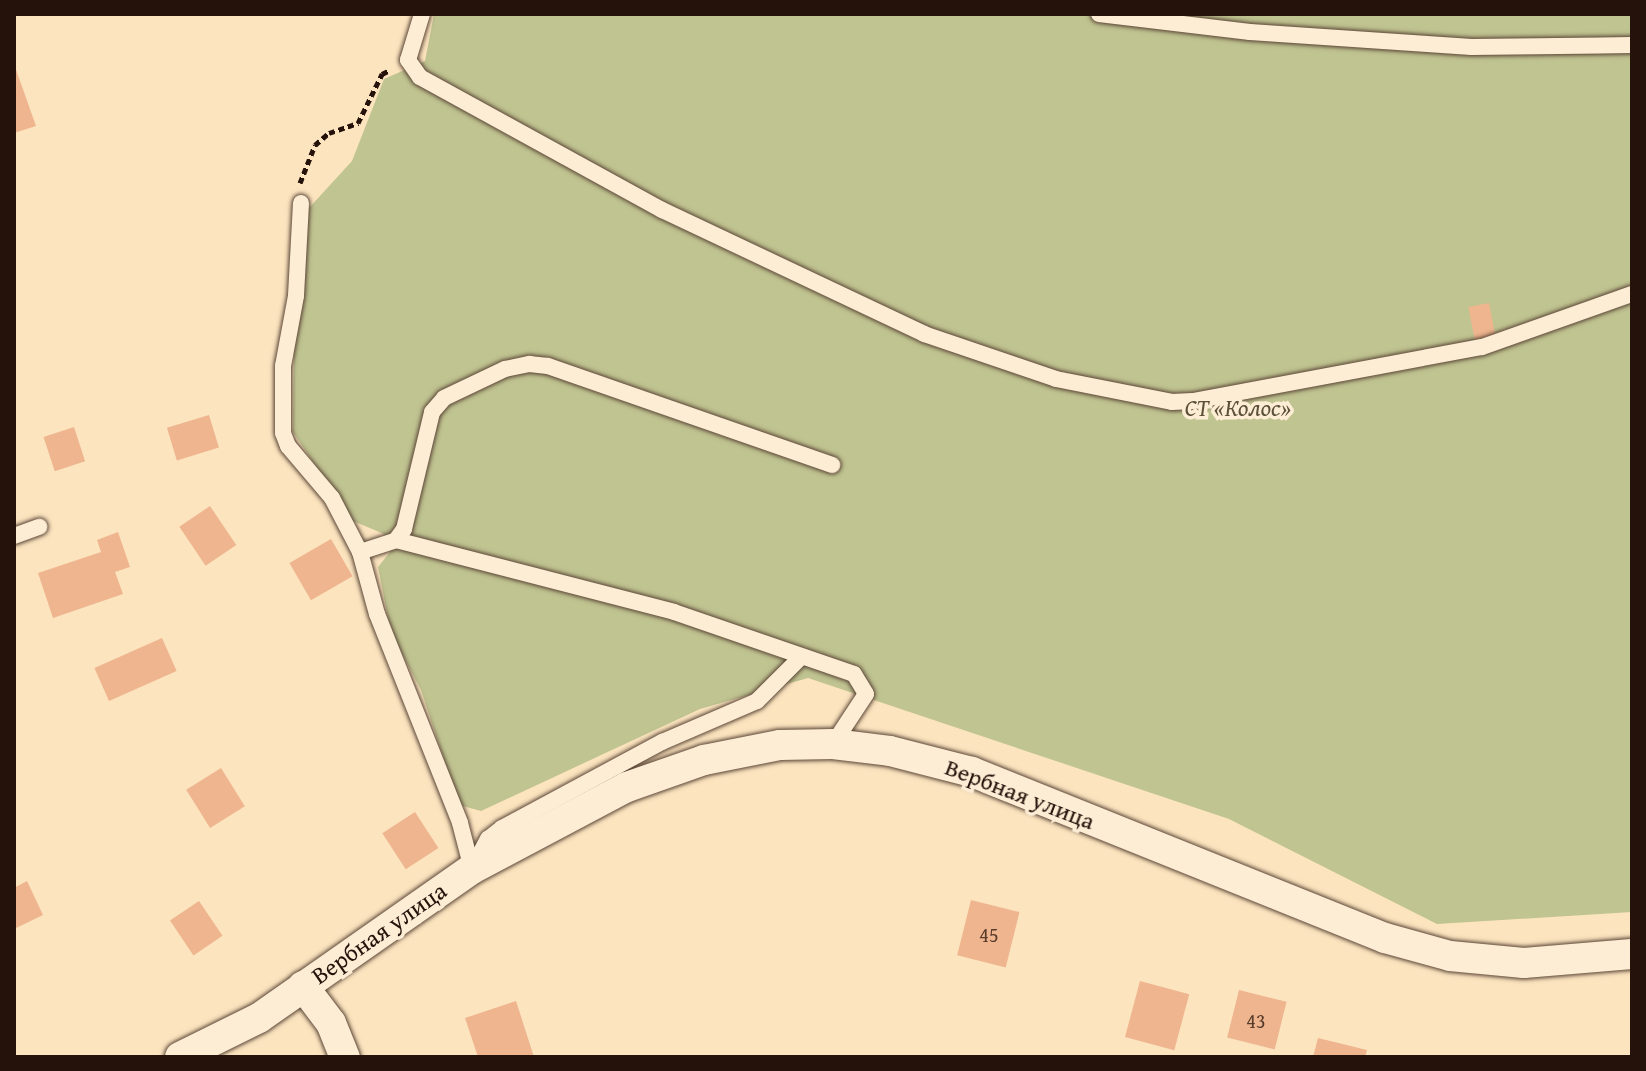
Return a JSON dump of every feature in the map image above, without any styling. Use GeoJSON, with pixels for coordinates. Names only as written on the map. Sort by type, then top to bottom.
{"type":"FeatureCollection","features":[{"type":"Feature","properties":{"kind":"street","name":"Вербная улица"},"geometry":{"type":"LineString","coordinates":[[180,1057],[259,1018],[472,869],[627,787],[704,760],[780,745],[833,744],[890,751],[972,772],[1370,932],[1450,956],[1524,963],[1632,954]]}},
{"type":"Feature","properties":{"kind":"street"},"geometry":{"type":"LineString","coordinates":[[303,986],[331,1023],[345,1057]]}},
{"type":"Feature","properties":{"kind":"lane"},"geometry":{"type":"LineString","coordinates":[[422,14],[408,60],[420,77],[662,210],[924,334],[1056,379],[1172,402],[1482,347],[1632,294]]}},
{"type":"Feature","properties":{"kind":"lane"},"geometry":{"type":"LineString","coordinates":[[1099,14],[1250,32],[1471,47],[1632,45]]}},
{"type":"Feature","properties":{"kind":"lane"},"geometry":{"type":"LineString","coordinates":[[301,203],[296,296],[283,366],[283,433],[288,446],[332,498],[360,552],[377,614],[460,823],[472,869]]}},
{"type":"Feature","properties":{"kind":"lane"},"geometry":{"type":"LineString","coordinates":[[396,540],[412,509],[432,412],[444,398],[505,369],[529,364],[548,366],[832,465]]}},
{"type":"Feature","properties":{"kind":"lane"},"geometry":{"type":"LineString","coordinates":[[14,536],[39,527]]}},
{"type":"Feature","properties":{"kind":"lane"},"geometry":{"type":"LineString","coordinates":[[360,552],[396,540],[674,612],[800,658],[854,674],[865,686],[866,694],[833,744]]}},
{"type":"Feature","properties":{"kind":"lane"},"geometry":{"type":"LineString","coordinates":[[472,869],[488,839],[502,828],[662,742],[757,701],[800,658]]}},
{"type":"Feature","properties":{"kind":"path"},"geometry":{"type":"LineString","coordinates":[[301,203],[300,179],[315,145],[329,133],[358,123],[382,74],[408,60]]}},
{"type":"Feature","properties":{"kind":"green space","name":"СТ «Колос»"},"geometry":{"type":"Polygon","coordinates":[[[434,14],[1632,14],[1632,912],[1437,924],[1229,819],[808,678],[700,709],[481,811],[459,805],[421,690],[391,633],[378,567],[390,552],[384,534],[353,521],[293,432],[294,346],[308,209],[352,161],[384,79],[425,61],[434,14]]]}},
{"type":"Feature","properties":{"kind":"building"},"geometry":{"type":"Polygon","coordinates":[[[14,64],[36,126],[14,133],[14,64]]]}},
{"type":"Feature","properties":{"kind":"building"},"geometry":{"type":"Polygon","coordinates":[[[1489,303],[1495,335],[1475,339],[1468,307],[1489,303]]]}},
{"type":"Feature","properties":{"kind":"building"},"geometry":{"type":"Polygon","coordinates":[[[209,415],[219,448],[177,460],[167,428],[209,415]]]}},
{"type":"Feature","properties":{"kind":"building"},"geometry":{"type":"Polygon","coordinates":[[[74,427],[85,461],[55,471],[44,437],[74,427]]]}},
{"type":"Feature","properties":{"kind":"building"},"geometry":{"type":"Polygon","coordinates":[[[210,506],[236,545],[206,566],[179,527],[210,506]]]}},
{"type":"Feature","properties":{"kind":"building"},"geometry":{"type":"Polygon","coordinates":[[[118,532],[130,567],[115,572],[123,594],[53,618],[38,573],[101,552],[97,540],[118,532]]]}},
{"type":"Feature","properties":{"kind":"building"},"geometry":{"type":"Polygon","coordinates":[[[331,539],[352,576],[311,600],[289,563],[331,539]]]}},
{"type":"Feature","properties":{"kind":"building"},"geometry":{"type":"Polygon","coordinates":[[[162,638],[177,671],[109,701],[94,668],[162,638]]]}},
{"type":"Feature","properties":{"kind":"building"},"geometry":{"type":"Polygon","coordinates":[[[221,768],[245,806],[210,828],[186,790],[221,768]]]}},
{"type":"Feature","properties":{"kind":"building"},"geometry":{"type":"Polygon","coordinates":[[[415,812],[438,848],[406,869],[382,833],[415,812]]]}},
{"type":"Feature","properties":{"kind":"building"},"geometry":{"type":"Polygon","coordinates":[[[27,881],[43,915],[14,929],[14,888],[27,881]]]}},
{"type":"Feature","properties":{"kind":"building"},"geometry":{"type":"Polygon","coordinates":[[[971,900],[1020,912],[1006,967],[957,955],[971,900]]]}},
{"type":"Feature","properties":{"kind":"building"},"geometry":{"type":"Polygon","coordinates":[[[199,901],[222,936],[193,955],[170,921],[199,901]]]}},
{"type":"Feature","properties":{"kind":"building"},"geometry":{"type":"Polygon","coordinates":[[[1140,981],[1189,994],[1174,1050],[1125,1037],[1140,981]]]}},
{"type":"Feature","properties":{"kind":"building"},"geometry":{"type":"Polygon","coordinates":[[[1239,990],[1287,1002],[1275,1049],[1227,1038],[1239,990]]]}},
{"type":"Feature","properties":{"kind":"building"},"geometry":{"type":"Polygon","coordinates":[[[516,1001],[534,1057],[478,1057],[465,1018],[516,1001]]]}},
{"type":"Feature","properties":{"kind":"building"},"geometry":{"type":"Polygon","coordinates":[[[1318,1038],[1367,1050],[1365,1057],[1313,1057],[1318,1038]]]}}]}
